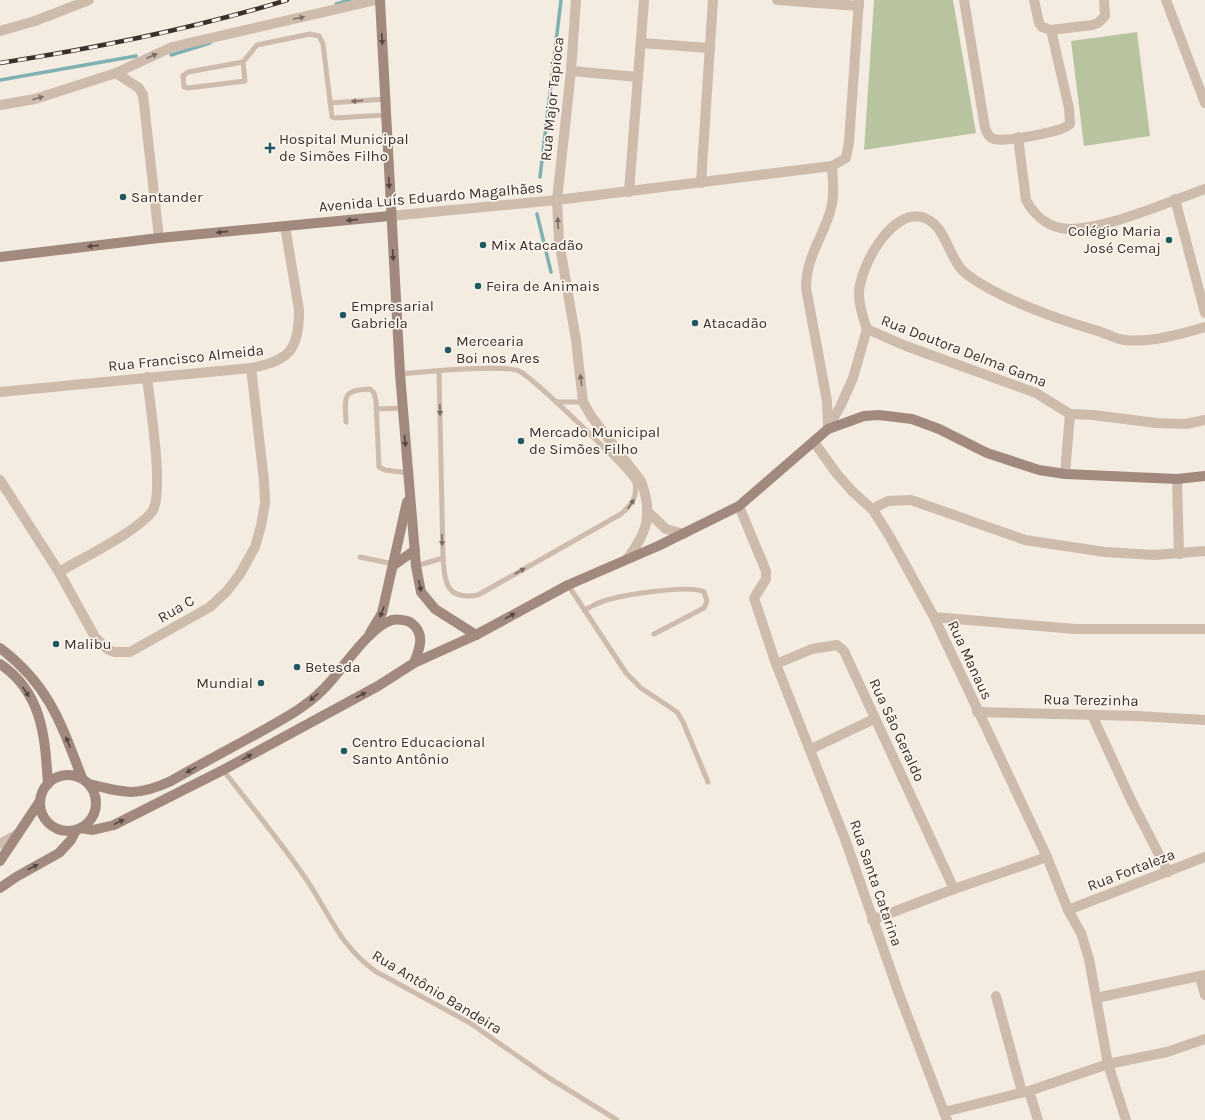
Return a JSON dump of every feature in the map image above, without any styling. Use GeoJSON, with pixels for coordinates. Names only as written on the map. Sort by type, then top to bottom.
{"type":"FeatureCollection","features":[{"type":"Feature","properties":{"kind":"main road"},"geometry":{"type":"LineString","coordinates":[[380,0],[390,216],[400,374],[416,566],[421,592],[435,609],[476,635]]}},
{"type":"Feature","properties":{"kind":"main road","name":"Avenida Luís Eduardo Magalhães"},"geometry":{"type":"LineString","coordinates":[[0,257],[159,238],[390,216]]}},
{"type":"Feature","properties":{"kind":"main road"},"geometry":{"type":"LineString","coordinates":[[40,801],[41,810],[45,819],[59,830],[93,830],[114,825],[223,770],[378,686],[414,662],[476,635],[568,585],[684,534],[739,506],[783,466],[814,442],[828,427],[864,416],[879,415],[912,419],[939,429],[987,453],[1025,466],[1065,474],[1177,479],[1205,476]]}},
{"type":"Feature","properties":{"kind":"main road"},"geometry":{"type":"LineString","coordinates":[[0,861],[40,801],[42,793],[48,784],[54,780],[62,776],[72,776],[128,793],[143,792],[171,781],[286,717],[311,700],[329,683],[368,637],[382,613],[410,492]]}},
{"type":"Feature","properties":{"kind":"main road"},"geometry":{"type":"LineString","coordinates":[[394,564],[415,550]]}},
{"type":"Feature","properties":{"kind":"main road"},"geometry":{"type":"LineString","coordinates":[[368,637],[393,620],[407,620],[416,626],[420,634],[421,644],[414,662]]}},
{"type":"Feature","properties":{"kind":"main road"},"geometry":{"type":"LineString","coordinates":[[0,648],[18,662],[33,677],[45,695],[61,723],[85,781],[95,793],[96,808],[89,822],[79,829],[59,853],[16,877],[0,888]]}},
{"type":"Feature","properties":{"kind":"main road"},"geometry":{"type":"LineString","coordinates":[[0,664],[21,684],[32,700],[42,722],[45,740],[48,784]]}},
{"type":"Feature","properties":{"kind":"street"},"geometry":{"type":"LineString","coordinates":[[0,31],[35,21],[89,0]]}},
{"type":"Feature","properties":{"kind":"street"},"geometry":{"type":"LineString","coordinates":[[0,105],[35,100],[116,73],[172,46],[278,22],[321,14],[376,0]]}},
{"type":"Feature","properties":{"kind":"street","name":"Rua Major Tapioca"},"geometry":{"type":"LineString","coordinates":[[576,0],[557,200],[559,241],[576,340],[583,402]]}},
{"type":"Feature","properties":{"kind":"street"},"geometry":{"type":"LineString","coordinates":[[629,192],[644,0]]}},
{"type":"Feature","properties":{"kind":"street"},"geometry":{"type":"LineString","coordinates":[[701,184],[713,0]]}},
{"type":"Feature","properties":{"kind":"street"},"geometry":{"type":"LineString","coordinates":[[777,0],[859,3],[849,142],[846,158],[832,166],[833,195],[829,214],[809,260],[806,274],[806,288],[827,401],[828,427]]}},
{"type":"Feature","properties":{"kind":"street"},"geometry":{"type":"LineString","coordinates":[[964,0],[986,133],[993,139],[1018,137],[1062,129],[1070,124],[1070,108],[1051,30]]}},
{"type":"Feature","properties":{"kind":"street"},"geometry":{"type":"LineString","coordinates":[[1034,0],[1039,23],[1042,27],[1051,30],[1098,23],[1105,16],[1104,0]]}},
{"type":"Feature","properties":{"kind":"street"},"geometry":{"type":"LineString","coordinates":[[1166,0],[1205,103]]}},
{"type":"Feature","properties":{"kind":"street"},"geometry":{"type":"LineString","coordinates":[[641,43],[710,48]]}},
{"type":"Feature","properties":{"kind":"street"},"geometry":{"type":"LineString","coordinates":[[570,71],[638,77]]}},
{"type":"Feature","properties":{"kind":"street"},"geometry":{"type":"LineString","coordinates":[[116,73],[139,88],[143,95],[159,238]]}},
{"type":"Feature","properties":{"kind":"street"},"geometry":{"type":"LineString","coordinates":[[1018,137],[1026,200],[1031,209],[1039,217],[1059,228],[1074,230],[1087,228],[1205,189]]}},
{"type":"Feature","properties":{"kind":"street","name":"Avenida Luís Eduardo Magalhães"},"geometry":{"type":"LineString","coordinates":[[390,216],[701,184],[832,166]]}},
{"type":"Feature","properties":{"kind":"street"},"geometry":{"type":"LineString","coordinates":[[1175,199],[1205,312]]}},
{"type":"Feature","properties":{"kind":"street"},"geometry":{"type":"LineString","coordinates":[[828,427],[840,408],[853,378],[867,329],[863,317],[859,294],[861,279],[866,264],[891,227],[911,217],[920,217],[932,220],[939,228],[957,263],[974,279],[988,288],[1067,322],[1124,340],[1168,337],[1205,327]]}},
{"type":"Feature","properties":{"kind":"street","name":"Rua Francisco Almeida"},"geometry":{"type":"LineString","coordinates":[[0,392],[251,368],[270,365],[281,359],[290,352],[296,340],[299,310],[285,226]]}},
{"type":"Feature","properties":{"kind":"street","name":"Rua Doutora Delma Gama"},"geometry":{"type":"LineString","coordinates":[[867,329],[906,346],[1036,392],[1070,414]]}},
{"type":"Feature","properties":{"kind":"street","name":"Rua C"},"geometry":{"type":"LineString","coordinates":[[0,480],[59,572],[95,637],[107,648],[122,653],[130,652],[210,607],[227,591],[240,574],[255,547],[262,526],[265,503],[264,481],[251,368]]}},
{"type":"Feature","properties":{"kind":"street"},"geometry":{"type":"LineString","coordinates":[[59,572],[135,528],[153,510],[158,486],[147,377]]}},
{"type":"Feature","properties":{"kind":"street"},"geometry":{"type":"LineString","coordinates":[[583,402],[591,416],[640,480],[645,491],[647,511],[646,526],[642,540],[627,559]]}},
{"type":"Feature","properties":{"kind":"street"},"geometry":{"type":"LineString","coordinates":[[1065,474],[1070,414],[1093,415],[1156,423],[1186,424],[1205,420]]}},
{"type":"Feature","properties":{"kind":"street","name":"Rua Manaus"},"geometry":{"type":"LineString","coordinates":[[814,442],[837,474],[852,491],[873,510],[888,532],[934,617],[977,712],[1046,857],[1068,910],[1081,934],[1089,959],[1108,1064],[1126,1120]]}},
{"type":"Feature","properties":{"kind":"street"},"geometry":{"type":"LineString","coordinates":[[1177,479],[1179,554]]}},
{"type":"Feature","properties":{"kind":"street"},"geometry":{"type":"LineString","coordinates":[[873,510],[888,501],[911,500],[974,521],[988,529],[1025,540],[1105,552],[1154,555],[1205,551]]}},
{"type":"Feature","properties":{"kind":"street","name":"Rua Santa Catarina"},"geometry":{"type":"LineString","coordinates":[[739,506],[766,571],[766,580],[754,598],[776,664],[811,749],[845,839],[872,920],[945,1116],[1026,1092],[1108,1064],[1167,1052],[1205,1039]]}},
{"type":"Feature","properties":{"kind":"street"},"geometry":{"type":"LineString","coordinates":[[647,511],[666,529],[684,534]]}},
{"type":"Feature","properties":{"kind":"street"},"geometry":{"type":"LineString","coordinates":[[934,617],[1075,629],[1205,629]]}},
{"type":"Feature","properties":{"kind":"street","name":"Rua São Geraldo"},"geometry":{"type":"LineString","coordinates":[[776,664],[812,649],[834,645],[840,647],[847,658],[954,889]]}},
{"type":"Feature","properties":{"kind":"street","name":"Rua Terezinha"},"geometry":{"type":"LineString","coordinates":[[977,712],[1205,720]]}},
{"type":"Feature","properties":{"kind":"street"},"geometry":{"type":"LineString","coordinates":[[1092,715],[1131,800],[1168,872]]}},
{"type":"Feature","properties":{"kind":"street"},"geometry":{"type":"LineString","coordinates":[[811,749],[874,719]]}},
{"type":"Feature","properties":{"kind":"street"},"geometry":{"type":"LineString","coordinates":[[0,844],[18,834]]}},
{"type":"Feature","properties":{"kind":"street"},"geometry":{"type":"LineString","coordinates":[[872,920],[954,889],[1046,857]]}},
{"type":"Feature","properties":{"kind":"street","name":"Rua Fortaleza"},"geometry":{"type":"LineString","coordinates":[[1068,910],[1205,857]]}},
{"type":"Feature","properties":{"kind":"street"},"geometry":{"type":"LineString","coordinates":[[1096,998],[1202,976],[1205,994]]}},
{"type":"Feature","properties":{"kind":"street"},"geometry":{"type":"LineString","coordinates":[[996,996],[1026,1092],[1038,1120]]}},
{"type":"Feature","properties":{"kind":"lane"},"geometry":{"type":"LineString","coordinates":[[243,62],[188,72],[183,76],[184,87],[188,88],[244,81],[246,79],[243,62],[253,47],[262,43],[310,34],[319,36],[323,44],[332,115],[335,118],[385,115]]}},
{"type":"Feature","properties":{"kind":"lane"},"geometry":{"type":"LineString","coordinates":[[330,104],[385,99]]}},
{"type":"Feature","properties":{"kind":"lane"},"geometry":{"type":"LineString","coordinates":[[400,374],[439,371],[500,369],[519,371],[556,402],[624,468],[634,481],[635,497],[631,506],[621,514],[478,595],[464,597],[452,592],[444,577],[439,371]]}},
{"type":"Feature","properties":{"kind":"lane"},"geometry":{"type":"LineString","coordinates":[[346,422],[345,401],[347,395],[353,390],[370,389],[374,393],[376,409],[379,467],[385,470],[408,473]]}},
{"type":"Feature","properties":{"kind":"lane"},"geometry":{"type":"LineString","coordinates":[[556,402],[583,402]]}},
{"type":"Feature","properties":{"kind":"lane"},"geometry":{"type":"LineString","coordinates":[[376,409],[403,408]]}},
{"type":"Feature","properties":{"kind":"lane"},"geometry":{"type":"LineString","coordinates":[[360,557],[394,564]]}},
{"type":"Feature","properties":{"kind":"lane"},"geometry":{"type":"LineString","coordinates":[[416,566],[443,558]]}},
{"type":"Feature","properties":{"kind":"lane"},"geometry":{"type":"LineString","coordinates":[[568,585],[626,674],[646,691],[677,712],[683,722],[708,782]]}},
{"type":"Feature","properties":{"kind":"lane"},"geometry":{"type":"LineString","coordinates":[[584,610],[604,601],[644,592],[696,589],[704,592],[707,601],[704,608],[654,634]]}},
{"type":"Feature","properties":{"kind":"lane","name":"Rua Antônio Bandeira"},"geometry":{"type":"LineString","coordinates":[[223,770],[294,862],[320,901],[338,935],[362,962],[375,971],[470,1023],[549,1078],[617,1120]]}},
{"type":"Feature","properties":{"kind":"green space"},"geometry":{"type":"Polygon","coordinates":[[[874,0],[953,0],[976,133],[864,150],[874,0]]]}},
{"type":"Feature","properties":{"kind":"green space"},"geometry":{"type":"Polygon","coordinates":[[[1137,32],[1150,136],[1084,146],[1071,41],[1137,32]]]}},
{"type":"Feature","properties":{"kind":"waterway"},"geometry":{"type":"LineString","coordinates":[[336,4],[350,0]]}},
{"type":"Feature","properties":{"kind":"waterway"},"geometry":{"type":"LineString","coordinates":[[540,177],[561,0]]}},
{"type":"Feature","properties":{"kind":"waterway"},"geometry":{"type":"LineString","coordinates":[[171,55],[210,43]]}},
{"type":"Feature","properties":{"kind":"waterway"},"geometry":{"type":"LineString","coordinates":[[0,80],[136,56]]}},
{"type":"Feature","properties":{"kind":"waterway"},"geometry":{"type":"LineString","coordinates":[[537,214],[551,272]]}},
{"type":"Feature","properties":{"kind":"railway"},"geometry":{"type":"LineString","coordinates":[[0,63],[144,37],[216,20],[287,0]]}},
{"type":"Feature","properties":{"kind":"place","name":"Hospital Municipal de Simões Filho"},"geometry":{"type":"Point","coordinates":[270,148]}},
{"type":"Feature","properties":{"kind":"place","name":"Santander"},"geometry":{"type":"Point","coordinates":[123,197]}},
{"type":"Feature","properties":{"kind":"place","name":"Colégio Maria José Cemaj"},"geometry":{"type":"Point","coordinates":[1169,240]}},
{"type":"Feature","properties":{"kind":"place","name":"Mix Atacadão"},"geometry":{"type":"Point","coordinates":[483,245]}},
{"type":"Feature","properties":{"kind":"place","name":"Feira de Animais"},"geometry":{"type":"Point","coordinates":[478,286]}},
{"type":"Feature","properties":{"kind":"place","name":"Empresarial Gabriela"},"geometry":{"type":"Point","coordinates":[343,315]}},
{"type":"Feature","properties":{"kind":"place","name":"Atacadão"},"geometry":{"type":"Point","coordinates":[695,323]}},
{"type":"Feature","properties":{"kind":"place","name":"Mercearia Boi nos Ares"},"geometry":{"type":"Point","coordinates":[448,350]}},
{"type":"Feature","properties":{"kind":"place","name":"Mercado Municipal de Simões Filho"},"geometry":{"type":"Point","coordinates":[521,441]}},
{"type":"Feature","properties":{"kind":"place","name":"Malibu"},"geometry":{"type":"Point","coordinates":[56,644]}},
{"type":"Feature","properties":{"kind":"place","name":"Betesda"},"geometry":{"type":"Point","coordinates":[297,667]}},
{"type":"Feature","properties":{"kind":"place","name":"Mundial"},"geometry":{"type":"Point","coordinates":[261,683]}},
{"type":"Feature","properties":{"kind":"place","name":"Centro Educacional Santo Antônio"},"geometry":{"type":"Point","coordinates":[344,751]}}]}
